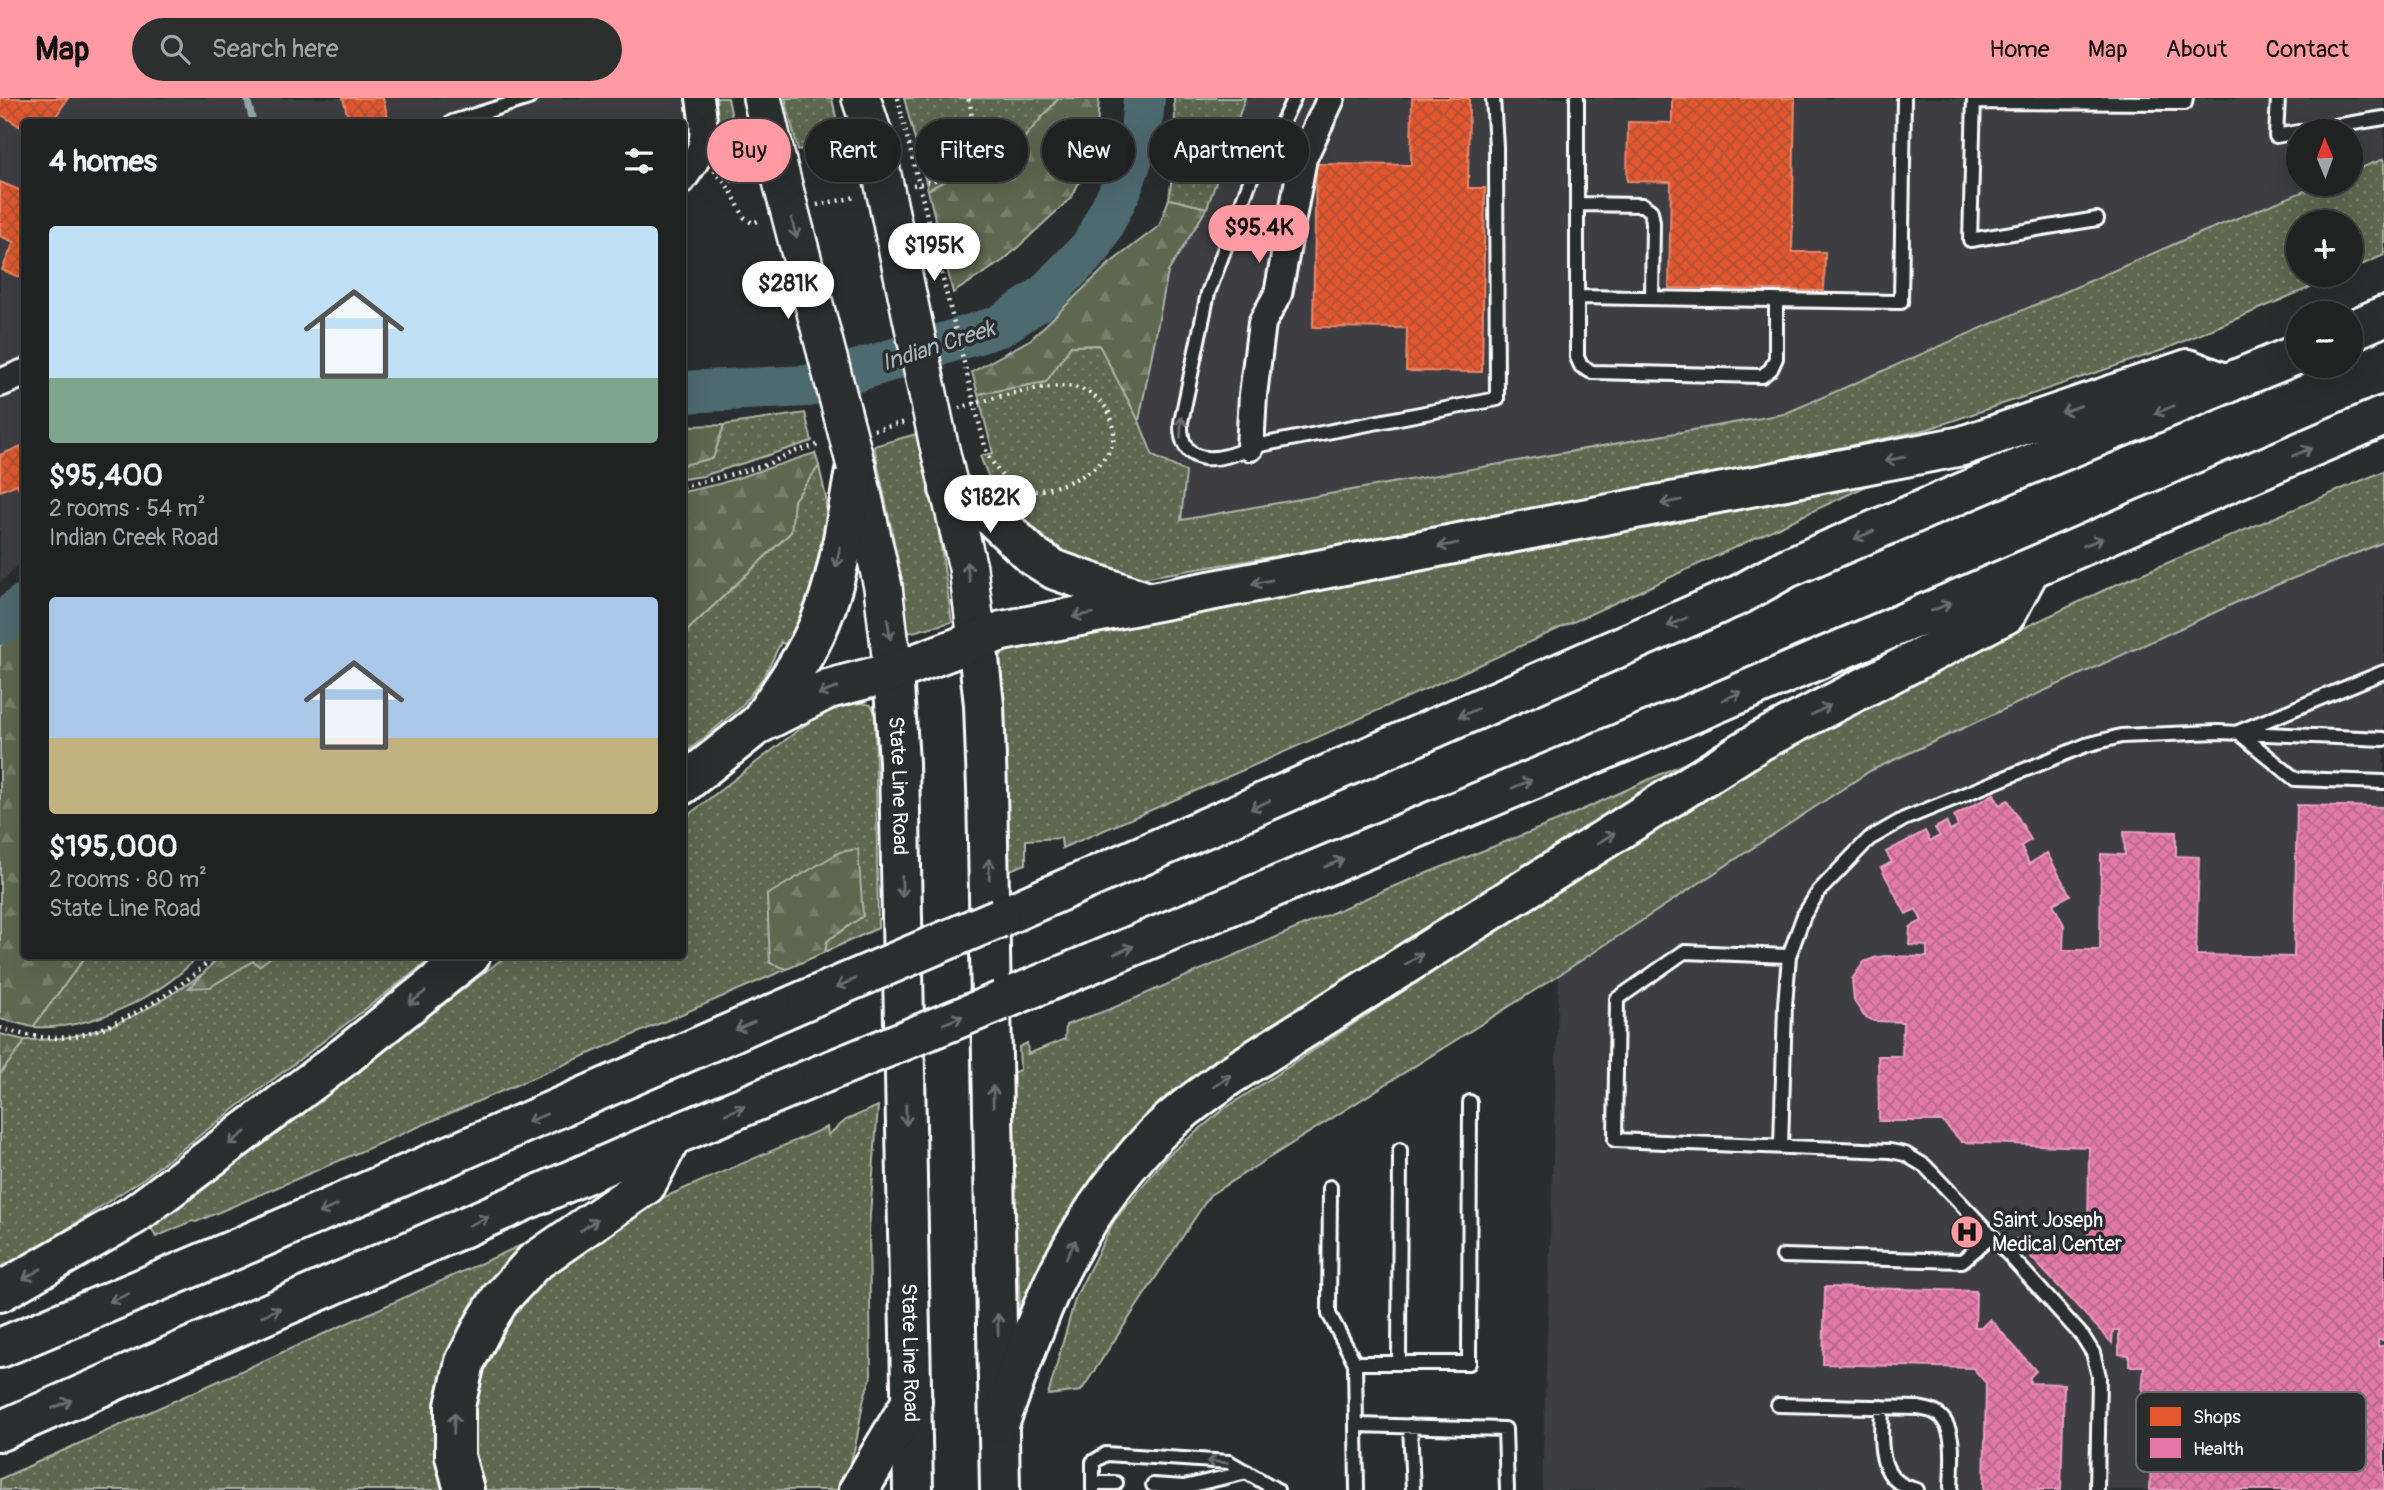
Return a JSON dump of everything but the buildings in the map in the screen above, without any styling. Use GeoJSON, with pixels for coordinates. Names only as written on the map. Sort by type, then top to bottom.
{"type":"FeatureCollection","features":[{"type":"Feature","properties":{"kind":"main road","name":"State Line Road"},"geometry":{"type":"LineString","coordinates":[[762,98],[856,466],[883,587],[893,672],[899,762],[913,1490]]}},
{"type":"Feature","properties":{"kind":"main road"},"geometry":{"type":"LineString","coordinates":[[861,98],[881,119]]}},
{"type":"Feature","properties":{"kind":"main road"},"geometry":{"type":"LineString","coordinates":[[897,182],[938,441],[968,568],[984,705],[1000,1490]]}},
{"type":"Feature","properties":{"kind":"main road"},"geometry":{"type":"LineString","coordinates":[[2363,325],[2384,316]]}},
{"type":"Feature","properties":{"kind":"main road"},"geometry":{"type":"LineString","coordinates":[[0,1349],[1739,595],[1787,568],[2006,474],[2286,359]]}},
{"type":"Feature","properties":{"kind":"main road"},"geometry":{"type":"LineString","coordinates":[[686,782],[757,725],[828,689],[893,672],[1002,631],[1962,446],[2188,369],[2227,384]]}},
{"type":"Feature","properties":{"kind":"main road"},"geometry":{"type":"LineString","coordinates":[[0,1431],[672,1136],[1664,725],[2384,416]]}},
{"type":"Feature","properties":{"kind":"main road"},"geometry":{"type":"LineString","coordinates":[[757,725],[804,655],[822,618],[835,577],[856,466]]}},
{"type":"Feature","properties":{"kind":"main road"},"geometry":{"type":"LineString","coordinates":[[949,489],[993,518],[1033,556],[1055,570],[1150,603]]}},
{"type":"Feature","properties":{"kind":"main road"},"geometry":{"type":"LineString","coordinates":[[1000,1422],[1042,1310],[1075,1242],[1125,1171],[1155,1136],[1186,1108],[1241,1068],[1760,741],[2006,614],[2031,569]]}},
{"type":"Feature","properties":{"kind":"main road"},"geometry":{"type":"LineString","coordinates":[[0,1292],[134,1215],[344,1057],[466,959]]}},
{"type":"Feature","properties":{"kind":"main road"},"geometry":{"type":"LineString","coordinates":[[464,1490],[455,1455],[455,1406],[465,1362],[485,1323],[500,1300],[533,1263],[646,1185],[672,1136]]}},
{"type":"Feature","properties":{"kind":"main road"},"geometry":{"type":"LineString","coordinates":[[859,1490],[912,1401]]}},
{"type":"Feature","properties":{"kind":"street"},"geometry":{"type":"LineString","coordinates":[[686,174],[701,153],[705,128],[700,98]]}},
{"type":"Feature","properties":{"kind":"street"},"geometry":{"type":"LineString","coordinates":[[1250,447],[1262,323],[1278,294],[1303,158],[1332,98]]}},
{"type":"Feature","properties":{"kind":"street"},"geometry":{"type":"LineString","coordinates":[[0,383],[21,374]]}},
{"type":"Feature","properties":{"kind":"lane"},"geometry":{"type":"LineString","coordinates":[[484,98],[488,111]]}},
{"type":"Feature","properties":{"kind":"lane"},"geometry":{"type":"LineString","coordinates":[[462,119],[529,98]]}},
{"type":"Feature","properties":{"kind":"lane"},"geometry":{"type":"LineString","coordinates":[[1294,98],[1280,127],[1258,160],[1208,293],[1180,436],[1183,445],[1191,453],[1203,458],[1232,456],[1250,447],[1497,399],[1496,146],[1493,98]]}},
{"type":"Feature","properties":{"kind":"lane"},"geometry":{"type":"LineString","coordinates":[[1577,98],[1577,357],[1581,366],[1592,372],[1762,376],[1771,369],[1776,358],[1776,300]]}},
{"type":"Feature","properties":{"kind":"lane"},"geometry":{"type":"LineString","coordinates":[[1577,297],[1902,302],[1904,98]]}},
{"type":"Feature","properties":{"kind":"lane"},"geometry":{"type":"LineString","coordinates":[[2097,219],[1970,240],[1974,100],[2185,103],[2186,98]]}},
{"type":"Feature","properties":{"kind":"lane"},"geometry":{"type":"LineString","coordinates":[[2278,98],[2276,136],[2286,134]]}},
{"type":"Feature","properties":{"kind":"lane"},"geometry":{"type":"LineString","coordinates":[[2363,121],[2384,118]]}},
{"type":"Feature","properties":{"kind":"lane"},"geometry":{"type":"LineString","coordinates":[[1577,204],[1643,205],[1651,211],[1652,298]]}},
{"type":"Feature","properties":{"kind":"lane"},"geometry":{"type":"LineString","coordinates":[[2238,732],[2384,672]]}},
{"type":"Feature","properties":{"kind":"lane"},"geometry":{"type":"LineString","coordinates":[[2238,732],[2295,779],[2384,782]]}},
{"type":"Feature","properties":{"kind":"lane"},"geometry":{"type":"LineString","coordinates":[[1781,1147],[1784,1005],[1790,956],[1804,915],[1819,891],[1869,839],[1904,819],[2086,745],[2121,736],[2238,732],[2384,739]]}},
{"type":"Feature","properties":{"kind":"lane"},"geometry":{"type":"LineString","coordinates":[[1790,956],[1684,952],[1617,999],[1615,1140],[1890,1151],[1905,1154],[1924,1166],[1992,1236],[2083,1337],[2092,1353],[2099,1376],[2097,1490]]}},
{"type":"Feature","properties":{"kind":"lane"},"geometry":{"type":"LineString","coordinates":[[1355,1363],[1469,1363],[1470,1102]]}},
{"type":"Feature","properties":{"kind":"lane"},"geometry":{"type":"LineString","coordinates":[[1399,1363],[1400,1150]]}},
{"type":"Feature","properties":{"kind":"lane"},"geometry":{"type":"LineString","coordinates":[[1330,1187],[1329,1314],[1355,1363],[1357,1490]]}},
{"type":"Feature","properties":{"kind":"lane"},"geometry":{"type":"LineString","coordinates":[[1783,1256],[1962,1261],[1992,1236]]}},
{"type":"Feature","properties":{"kind":"lane"},"geometry":{"type":"LineString","coordinates":[[1778,1405],[1918,1408],[1935,1412],[1947,1424],[1951,1441],[1951,1490]]}},
{"type":"Feature","properties":{"kind":"lane"},"geometry":{"type":"LineString","coordinates":[[1882,1408],[1881,1454],[1891,1476],[1917,1490]]}},
{"type":"Feature","properties":{"kind":"lane"},"geometry":{"type":"LineString","coordinates":[[1356,1424],[1505,1429],[1507,1490]]}},
{"type":"Feature","properties":{"kind":"lane"},"geometry":{"type":"LineString","coordinates":[[1410,1426],[1413,1490]]}},
{"type":"Feature","properties":{"kind":"lane"},"geometry":{"type":"LineString","coordinates":[[1116,1483],[1093,1487],[1093,1462],[1106,1454],[1228,1462],[1278,1490]]}},
{"type":"Feature","properties":{"kind":"lane"},"geometry":{"type":"LineString","coordinates":[[1153,1485],[1184,1487],[1247,1472]]}},
{"type":"Feature","properties":{"kind":"path"},"geometry":{"type":"LineString","coordinates":[[891,119],[898,98]]}},
{"type":"Feature","properties":{"kind":"path"},"geometry":{"type":"LineString","coordinates":[[911,186],[937,180],[962,164],[972,145],[968,98]]}},
{"type":"Feature","properties":{"kind":"path"},"geometry":{"type":"LineString","coordinates":[[701,153],[730,191],[744,217],[752,223],[772,217]]}},
{"type":"Feature","properties":{"kind":"path"},"geometry":{"type":"LineString","coordinates":[[901,170],[987,454],[1007,484],[1019,492],[1029,492],[1069,482],[1098,465],[1112,447],[1112,418],[1104,403],[1076,387],[1059,386],[995,398]]}},
{"type":"Feature","properties":{"kind":"path"},"geometry":{"type":"LineString","coordinates":[[806,208],[858,197]]}},
{"type":"Feature","properties":{"kind":"path"},"geometry":{"type":"LineString","coordinates":[[0,1028],[43,1038],[71,1037],[97,1029],[166,995],[211,959]]}},
{"type":"Feature","properties":{"kind":"shaded area"},"geometry":{"type":"Polygon","coordinates":[[[0,98],[683,98],[690,126],[686,141],[686,119],[21,119],[21,562],[0,583],[0,98]]]}},
{"type":"Feature","properties":{"kind":"shaded area"},"geometry":{"type":"Polygon","coordinates":[[[1245,98],[2384,98],[2384,159],[2363,167],[2363,119],[2286,119],[2286,196],[2292,196],[2193,236],[1784,414],[1180,520],[1139,421],[1168,272],[1207,208],[1216,182],[1309,182],[1309,119],[1238,119],[1245,98]]]}},
{"type":"Feature","properties":{"kind":"shaded area","name":"Saint Joseph Medical Center"},"geometry":{"type":"Polygon","coordinates":[[[2384,542],[2384,1490],[1542,1490],[1559,975],[1870,771],[2259,592],[2384,542]]]}},
{"type":"Feature","properties":{"kind":"green space"},"geometry":{"type":"Polygon","coordinates":[[[712,98],[728,98],[732,119],[715,119],[712,98]]]}},
{"type":"Feature","properties":{"kind":"green space"},"geometry":{"type":"Polygon","coordinates":[[[785,98],[832,98],[836,119],[805,119],[805,149],[798,150],[785,98]]]}},
{"type":"Feature","properties":{"kind":"green space"},"geometry":{"type":"Polygon","coordinates":[[[904,98],[1059,98],[1028,134],[1028,119],[915,119],[915,140],[904,98]]]}},
{"type":"Feature","properties":{"kind":"green space"},"geometry":{"type":"Polygon","coordinates":[[[1059,98],[1099,98],[1098,119],[1042,119],[1042,182],[1079,182],[1072,197],[1004,260],[953,293],[928,190],[943,182],[1028,182],[1028,134],[1059,98]]]}},
{"type":"Feature","properties":{"kind":"green space"},"geometry":{"type":"Polygon","coordinates":[[[1174,98],[1245,98],[1238,119],[1175,119],[1174,98]]]}},
{"type":"Feature","properties":{"kind":"green space"},"geometry":{"type":"Polygon","coordinates":[[[2384,159],[2384,255],[2363,264],[2363,210],[2286,210],[2286,287],[2311,287],[2163,350],[1928,429],[1530,514],[1142,578],[1100,575],[1072,567],[998,500],[980,456],[993,453],[978,394],[1046,382],[1071,346],[1100,345],[1139,421],[1153,456],[1186,472],[1181,520],[1784,414],[2193,236],[2292,196],[2363,196],[2363,167],[2384,159]]]}},
{"type":"Feature","properties":{"kind":"green space"},"geometry":{"type":"Polygon","coordinates":[[[926,182],[943,182],[928,190],[926,182]]]}},
{"type":"Feature","properties":{"kind":"green space"},"geometry":{"type":"Polygon","coordinates":[[[1171,182],[1216,182],[1207,208],[1169,199],[1171,182]]]}},
{"type":"Feature","properties":{"kind":"green space"},"geometry":{"type":"Polygon","coordinates":[[[1169,199],[1207,208],[1168,272],[1139,421],[1099,345],[1071,346],[1046,382],[978,394],[972,372],[1031,339],[1109,264],[1159,226],[1169,199]]]}},
{"type":"Feature","properties":{"kind":"green space"},"geometry":{"type":"Polygon","coordinates":[[[805,413],[812,441],[703,476],[686,479],[686,464],[713,458],[724,425],[805,413]]]}},
{"type":"Feature","properties":{"kind":"green space"},"geometry":{"type":"Polygon","coordinates":[[[724,425],[713,458],[686,464],[686,426],[724,425]]]}},
{"type":"Feature","properties":{"kind":"green space"},"geometry":{"type":"Polygon","coordinates":[[[916,434],[937,520],[952,622],[908,633],[897,556],[874,446],[916,434]]]}},
{"type":"Feature","properties":{"kind":"green space"},"geometry":{"type":"Polygon","coordinates":[[[815,453],[819,466],[794,500],[791,532],[686,634],[686,491],[719,484],[815,453]]]}},
{"type":"Feature","properties":{"kind":"green space"},"geometry":{"type":"Polygon","coordinates":[[[819,466],[826,498],[826,567],[791,648],[781,642],[765,675],[740,708],[686,753],[686,634],[791,532],[794,500],[819,466]]]}},
{"type":"Feature","properties":{"kind":"green space"},"geometry":{"type":"Polygon","coordinates":[[[2384,471],[2384,542],[2259,592],[1870,771],[1559,975],[1210,1195],[1081,1391],[1048,1395],[1076,1296],[1114,1221],[1167,1156],[1224,1109],[1420,980],[1845,712],[2113,586],[2384,471]]]}},
{"type":"Feature","properties":{"kind":"green space"},"geometry":{"type":"Polygon","coordinates":[[[1892,474],[1478,665],[1062,848],[1061,838],[1026,840],[1026,864],[1007,871],[1000,660],[1002,651],[1013,646],[1331,588],[1892,474]]]}},
{"type":"Feature","properties":{"kind":"green space"},"geometry":{"type":"Polygon","coordinates":[[[21,629],[21,959],[84,959],[33,1027],[0,1019],[0,646],[21,629]]]}},
{"type":"Feature","properties":{"kind":"green space"},"geometry":{"type":"Polygon","coordinates":[[[849,705],[871,705],[875,712],[878,928],[825,952],[827,941],[770,962],[787,969],[156,1237],[149,1224],[191,1199],[502,959],[686,959],[686,817],[810,721],[849,705]]]}},
{"type":"Feature","properties":{"kind":"green space"},"geometry":{"type":"Polygon","coordinates":[[[1707,753],[1241,1055],[1020,1311],[1018,1263],[1014,1262],[1011,1073],[1020,1070],[1019,1047],[1027,1043],[1028,1054],[1065,1039],[1066,1025],[1113,1008],[1387,889],[1560,820],[1707,753]]]}},
{"type":"Feature","properties":{"kind":"green space"},"geometry":{"type":"Polygon","coordinates":[[[858,849],[863,916],[827,941],[825,952],[787,969],[770,963],[767,895],[840,852],[858,849]]]}},
{"type":"Feature","properties":{"kind":"green space"},"geometry":{"type":"Polygon","coordinates":[[[84,959],[195,959],[164,985],[123,1008],[77,1023],[33,1027],[84,959]]]}},
{"type":"Feature","properties":{"kind":"green space"},"geometry":{"type":"Polygon","coordinates":[[[217,959],[268,959],[259,966],[253,961],[210,987],[189,988],[217,959]]]}},
{"type":"Feature","properties":{"kind":"green space"},"geometry":{"type":"Polygon","coordinates":[[[268,959],[431,959],[144,1178],[52,1239],[0,1269],[0,1074],[24,1040],[74,1036],[97,1030],[140,1013],[202,974],[190,987],[210,987],[253,961],[259,966],[268,959]]]}},
{"type":"Feature","properties":{"kind":"green space"},"geometry":{"type":"Polygon","coordinates":[[[0,1034],[24,1040],[0,1074],[0,1034]]]}},
{"type":"Feature","properties":{"kind":"green space"},"geometry":{"type":"Polygon","coordinates":[[[878,1106],[869,1229],[871,1378],[864,1398],[853,1454],[838,1490],[481,1490],[475,1470],[471,1422],[484,1364],[498,1334],[519,1302],[544,1276],[644,1206],[827,1127],[828,1135],[846,1120],[878,1106]]]}},
{"type":"Feature","properties":{"kind":"green space"},"geometry":{"type":"Polygon","coordinates":[[[526,1243],[530,1248],[501,1283],[452,1490],[0,1490],[0,1479],[526,1243]]]}},
{"type":"Feature","properties":{"kind":"waterway"},"geometry":{"type":"LineString","coordinates":[[247,98],[252,119]]}},
{"type":"Feature","properties":{"kind":"waterway","name":"Indian Creek"},"geometry":{"type":"LineString","coordinates":[[686,392],[808,386],[1000,326],[1042,298],[1092,246],[1121,189],[1141,132],[1144,98]]}},
{"type":"Feature","properties":{"kind":"waterway","name":"Indian Creek"},"geometry":{"type":"LineString","coordinates":[[0,624],[21,607]]}},
{"type":"Feature","properties":{"kind":"place","name":"Saint Joseph Medical Center"},"geometry":{"type":"Point","coordinates":[1967,1232]}}]}
